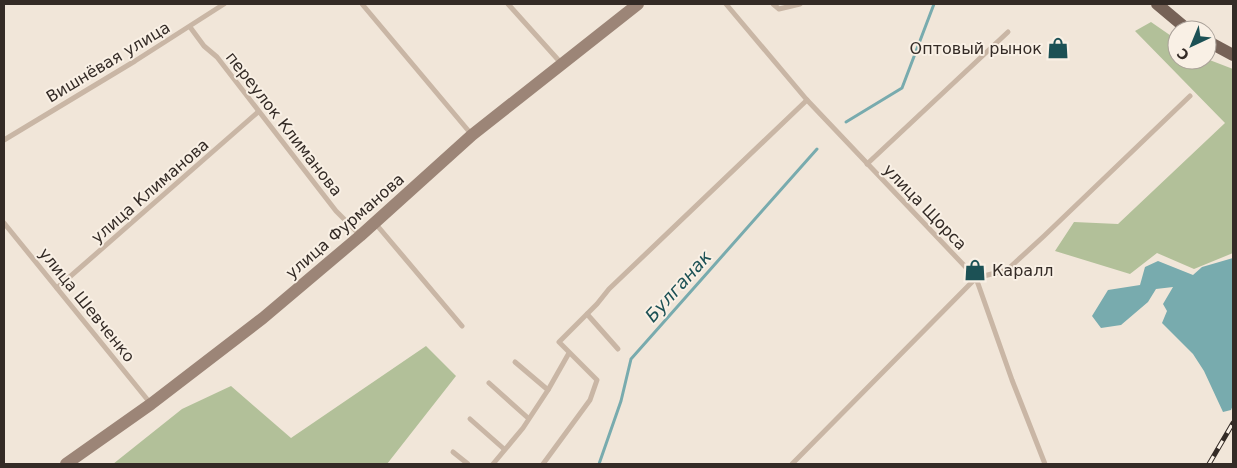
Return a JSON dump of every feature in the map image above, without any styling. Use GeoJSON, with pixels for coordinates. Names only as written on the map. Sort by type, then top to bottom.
{"type":"FeatureCollection","features":[{"type":"Feature","properties":{"kind":"main road","name":"улица Фурманова"},"geometry":{"type":"LineString","coordinates":[[66,464],[151,404],[263,318],[375,223],[472,135],[638,4]]}},
{"type":"Feature","properties":{"kind":"main road"},"geometry":{"type":"LineString","coordinates":[[1157,4],[1176,20]]}},
{"type":"Feature","properties":{"kind":"main road"},"geometry":{"type":"LineString","coordinates":[[1217,46],[1233,55]]}},
{"type":"Feature","properties":{"kind":"lane","name":"Вишнёвая улица"},"geometry":{"type":"LineString","coordinates":[[4,140],[190,27],[224,4]]}},
{"type":"Feature","properties":{"kind":"lane"},"geometry":{"type":"LineString","coordinates":[[362,4],[472,135]]}},
{"type":"Feature","properties":{"kind":"lane"},"geometry":{"type":"LineString","coordinates":[[508,4],[561,64]]}},
{"type":"Feature","properties":{"kind":"lane","name":"улица Щорса"},"geometry":{"type":"LineString","coordinates":[[726,4],[807,100],[976,278],[1012,380],[1045,464]]}},
{"type":"Feature","properties":{"kind":"lane"},"geometry":{"type":"LineString","coordinates":[[773,4],[779,9],[800,4]]}},
{"type":"Feature","properties":{"kind":"lane","name":"переулок Климанова"},"geometry":{"type":"LineString","coordinates":[[190,27],[204,46],[217,57],[336,211],[360,236]]}},
{"type":"Feature","properties":{"kind":"lane"},"geometry":{"type":"LineString","coordinates":[[867,164],[1008,32]]}},
{"type":"Feature","properties":{"kind":"lane"},"geometry":{"type":"LineString","coordinates":[[792,464],[976,278],[1007,270],[1190,96]]}},
{"type":"Feature","properties":{"kind":"lane"},"geometry":{"type":"LineString","coordinates":[[543,464],[590,400],[597,380],[559,342],[609,290],[807,100]]}},
{"type":"Feature","properties":{"kind":"lane","name":"улица Климанова"},"geometry":{"type":"LineString","coordinates":[[57,288],[258,112]]}},
{"type":"Feature","properties":{"kind":"lane","name":"улица Шевченко"},"geometry":{"type":"LineString","coordinates":[[4,222],[151,404]]}},
{"type":"Feature","properties":{"kind":"lane"},"geometry":{"type":"LineString","coordinates":[[375,223],[462,326]]}},
{"type":"Feature","properties":{"kind":"lane"},"geometry":{"type":"LineString","coordinates":[[587,314],[618,349]]}},
{"type":"Feature","properties":{"kind":"lane"},"geometry":{"type":"LineString","coordinates":[[493,464],[523,428],[548,390],[569,352]]}},
{"type":"Feature","properties":{"kind":"lane"},"geometry":{"type":"LineString","coordinates":[[515,362],[548,390]]}},
{"type":"Feature","properties":{"kind":"lane"},"geometry":{"type":"LineString","coordinates":[[489,383],[528,418]]}},
{"type":"Feature","properties":{"kind":"lane"},"geometry":{"type":"LineString","coordinates":[[470,420],[504,449]]}},
{"type":"Feature","properties":{"kind":"lane"},"geometry":{"type":"LineString","coordinates":[[453,452],[468,464]]}},
{"type":"Feature","properties":{"kind":"green space"},"geometry":{"type":"Polygon","coordinates":[[[1151,22],[1167,33],[1167,64],[1135,31],[1151,22]]]}},
{"type":"Feature","properties":{"kind":"green space"},"geometry":{"type":"Polygon","coordinates":[[[1217,63],[1233,69],[1233,253],[1194,269],[1157,253],[1130,274],[1055,251],[1074,222],[1118,224],[1225,123],[1173,70],[1217,70],[1217,63]]]}},
{"type":"Feature","properties":{"kind":"green space"},"geometry":{"type":"Polygon","coordinates":[[[426,346],[456,376],[387,464],[113,464],[182,409],[231,386],[291,438],[426,346]]]}},
{"type":"Feature","properties":{"kind":"water"},"geometry":{"type":"Polygon","coordinates":[[[1233,258],[1233,405],[1231,410],[1223,412],[1204,371],[1193,354],[1162,323],[1167,311],[1163,304],[1173,287],[1156,289],[1148,302],[1121,325],[1101,328],[1092,316],[1108,290],[1140,285],[1145,267],[1158,261],[1193,275],[1202,267],[1233,258]]]}},
{"type":"Feature","properties":{"kind":"waterway","name":"Булганак"},"geometry":{"type":"LineString","coordinates":[[846,122],[902,88],[934,4]]}},
{"type":"Feature","properties":{"kind":"waterway","name":"Булганак"},"geometry":{"type":"LineString","coordinates":[[599,464],[621,401],[631,359],[817,149]]}},
{"type":"Feature","properties":{"kind":"railway"},"geometry":{"type":"LineString","coordinates":[[1209,464],[1233,423]]}},
{"type":"Feature","properties":{"kind":"place","name":"Оптовый рынок"},"geometry":{"type":"Point","coordinates":[1058,48]}},
{"type":"Feature","properties":{"kind":"place","name":"Каралл"},"geometry":{"type":"Point","coordinates":[975,270]}}]}
